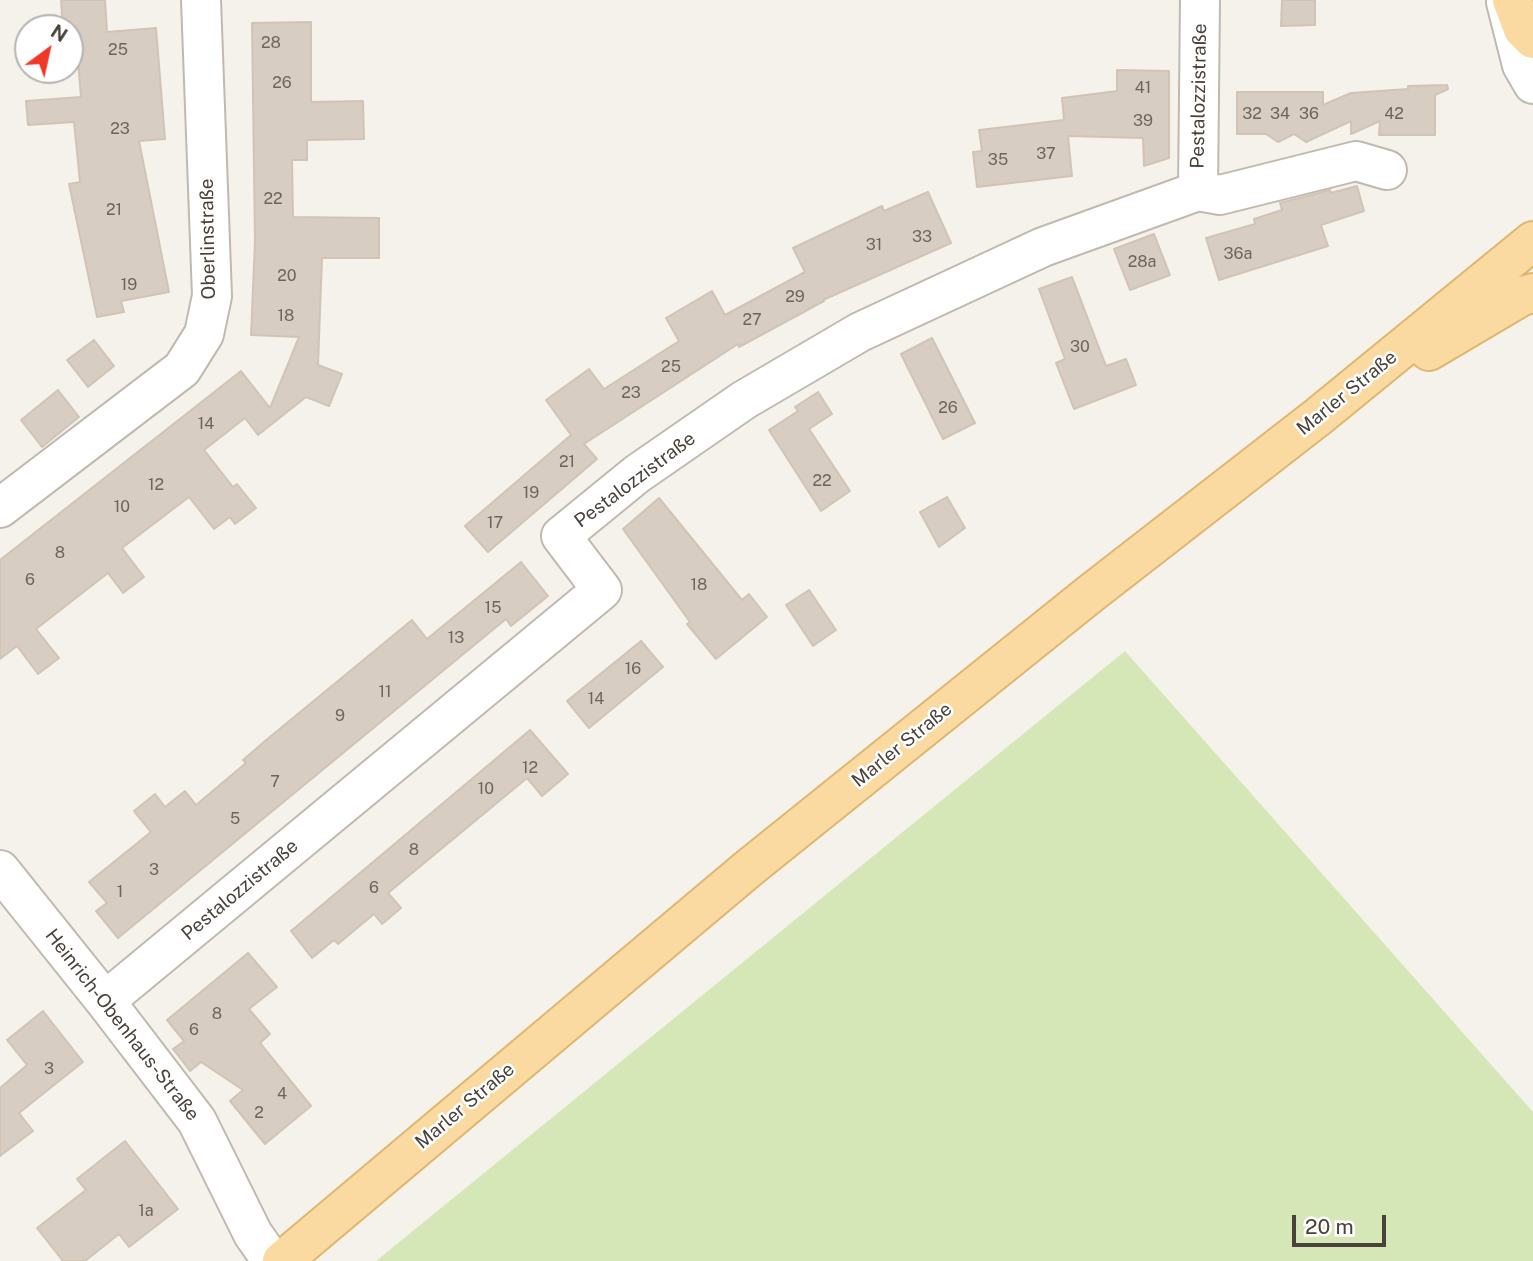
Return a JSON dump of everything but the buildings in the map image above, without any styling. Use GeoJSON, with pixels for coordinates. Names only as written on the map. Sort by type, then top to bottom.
{"type":"FeatureCollection","features":[{"type":"Feature","properties":{"kind":"main road"},"geometry":{"type":"LineString","coordinates":[[1512,0],[1523,29],[1533,39]]}},
{"type":"Feature","properties":{"kind":"main road","name":"Marler Straße"},"geometry":{"type":"LineString","coordinates":[[282,1261],[758,860],[1090,594],[1319,416],[1533,241]]}},
{"type":"Feature","properties":{"kind":"main road"},"geometry":{"type":"LineString","coordinates":[[1319,416],[1522,296],[1533,293]]}},
{"type":"Feature","properties":{"kind":"street","name":"Oberlinstraße"},"geometry":{"type":"LineString","coordinates":[[0,508],[182,369],[204,334],[212,296],[201,0]]}},
{"type":"Feature","properties":{"kind":"street","name":"Pestalozzistraße"},"geometry":{"type":"LineString","coordinates":[[1198,191],[1200,0]]}},
{"type":"Feature","properties":{"kind":"street"},"geometry":{"type":"LineString","coordinates":[[1505,0],[1522,65],[1533,84]]}},
{"type":"Feature","properties":{"kind":"street","name":"Pestalozzistraße"},"geometry":{"type":"LineString","coordinates":[[106,1001],[602,590],[561,536],[637,474],[744,400],[860,332],[1043,247],[1198,191],[1220,195],[1356,161],[1387,170]]}},
{"type":"Feature","properties":{"kind":"street","name":"Heinrich-Obenhaus-Straße"},"geometry":{"type":"LineString","coordinates":[[0,870],[106,1001],[197,1121],[253,1234],[272,1261]]}},
{"type":"Feature","properties":{"kind":"green space"},"geometry":{"type":"Polygon","coordinates":[[[1125,651],[1533,1112],[1533,1261],[376,1261],[1125,651]]]}}]}
